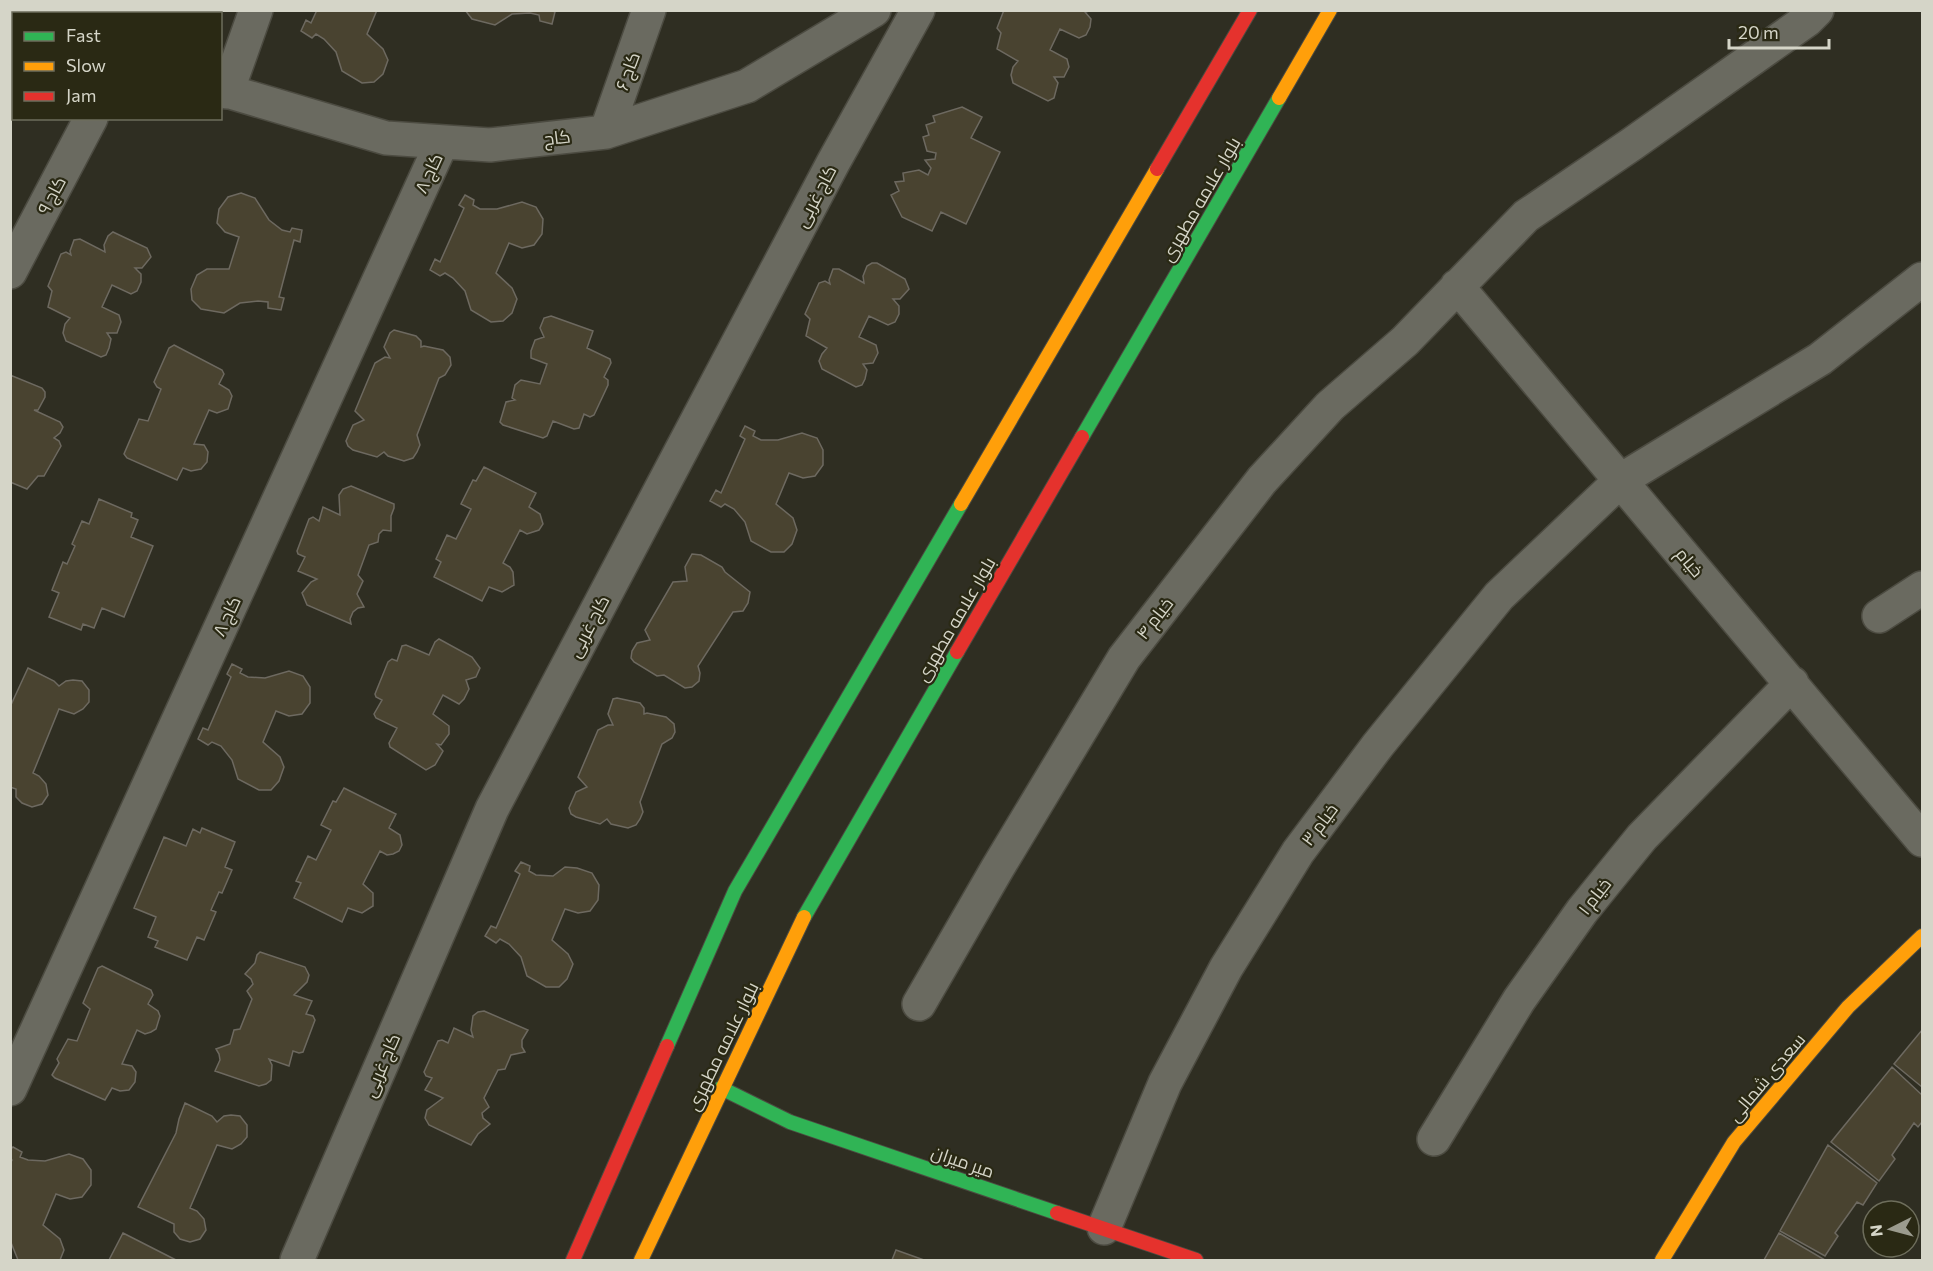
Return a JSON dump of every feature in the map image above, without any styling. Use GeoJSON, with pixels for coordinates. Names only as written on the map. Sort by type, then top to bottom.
{"type":"FeatureCollection","features":[{"type":"Feature","properties":{"kind":"main road"},"geometry":{"type":"LineString","coordinates":[[573,1260],[735,891],[1250,10]]}},
{"type":"Feature","properties":{"kind":"main road","name":"بلوار علامه مطهری"},"geometry":{"type":"LineString","coordinates":[[641,1260],[807,909],[1330,10]]}},
{"type":"Feature","properties":{"kind":"main road","name":"سعدی شمالی"},"geometry":{"type":"LineString","coordinates":[[1662,1260],[1734,1142],[1848,1007],[1923,936]]}},
{"type":"Feature","properties":{"kind":"main road","name":"میر میران"},"geometry":{"type":"LineString","coordinates":[[721,1088],[790,1122],[1196,1260]]}},
{"type":"Feature","properties":{"kind":"street"},"geometry":{"type":"LineString","coordinates":[[224,90],[256,10]]}},
{"type":"Feature","properties":{"kind":"street","name":"کاج ۶"},"geometry":{"type":"LineString","coordinates":[[606,132],[649,10]]}},
{"type":"Feature","properties":{"kind":"street","name":"کاج"},"geometry":{"type":"LineString","coordinates":[[224,90],[386,138],[490,145],[606,132],[747,86],[874,10]]}},
{"type":"Feature","properties":{"kind":"street","name":"کاج غربی"},"geometry":{"type":"LineString","coordinates":[[297,1260],[492,809],[833,163],[918,10]]}},
{"type":"Feature","properties":{"kind":"street","name":"خیام ۴"},"geometry":{"type":"LineString","coordinates":[[919,1004],[1124,658],[1262,480],[1330,406],[1405,341],[1526,216],[1719,83],[1807,20],[1817,10]]}},
{"type":"Feature","properties":{"kind":"street","name":"کاج ۹"},"geometry":{"type":"LineString","coordinates":[[10,272],[90,120]]}},
{"type":"Feature","properties":{"kind":"street","name":"کاج ۸"},"geometry":{"type":"LineString","coordinates":[[10,1089],[442,142]]}},
{"type":"Feature","properties":{"kind":"street","name":"خیام ۳"},"geometry":{"type":"LineString","coordinates":[[1104,1228],[1166,1083],[1226,968],[1298,852],[1378,745],[1499,596],[1621,480],[1820,359],[1923,279]]}},
{"type":"Feature","properties":{"kind":"street","name":"خیام"},"geometry":{"type":"LineString","coordinates":[[1457,286],[1923,840]]}},
{"type":"Feature","properties":{"kind":"street"},"geometry":{"type":"LineString","coordinates":[[1879,616],[1923,588]]}},
{"type":"Feature","properties":{"kind":"street","name":"خیام ۱"},"geometry":{"type":"LineString","coordinates":[[1434,1139],[1520,1000],[1582,911],[1641,837],[1792,683]]}},
{"type":"Feature","properties":{"kind":"building"},"geometry":{"type":"Polygon","coordinates":[[[154,10],[192,10],[192,12],[158,12],[154,10]]]}},
{"type":"Feature","properties":{"kind":"building"},"geometry":{"type":"Polygon","coordinates":[[[317,10],[377,10],[367,34],[383,49],[388,60],[383,74],[374,82],[362,83],[342,71],[336,52],[324,39],[316,34],[312,38],[301,31],[306,20],[311,23],[317,10]]]}},
{"type":"Feature","properties":{"kind":"building"},"geometry":{"type":"Polygon","coordinates":[[[465,10],[551,10],[555,12],[552,24],[540,21],[539,15],[530,13],[512,14],[495,25],[472,19],[465,10]]]}},
{"type":"Feature","properties":{"kind":"building"},"geometry":{"type":"Polygon","coordinates":[[[1004,10],[1094,10],[1085,12],[1091,19],[1086,35],[1079,38],[1060,29],[1050,50],[1067,59],[1069,67],[1064,77],[1054,77],[1058,83],[1054,98],[1048,101],[1013,83],[1011,75],[1018,61],[997,49],[1001,33],[997,28],[1004,10]]]}},
{"type":"Feature","properties":{"kind":"building"},"geometry":{"type":"Polygon","coordinates":[[[10,38],[12,40],[12,73],[10,75],[10,38]]]}},
{"type":"Feature","properties":{"kind":"building"},"geometry":{"type":"Polygon","coordinates":[[[962,107],[982,117],[971,138],[1000,152],[966,224],[941,212],[932,231],[902,217],[891,195],[899,191],[895,182],[904,181],[903,173],[919,170],[928,175],[931,168],[925,160],[935,159],[936,153],[927,151],[923,137],[929,135],[926,125],[935,122],[933,116],[962,107]]]}},
{"type":"Feature","properties":{"kind":"building"},"geometry":{"type":"Polygon","coordinates":[[[241,193],[255,198],[269,220],[282,230],[290,232],[292,228],[302,230],[300,242],[294,240],[279,297],[284,298],[281,310],[268,308],[268,302],[258,301],[240,303],[224,313],[201,309],[192,300],[191,289],[197,275],[207,269],[229,269],[239,237],[225,232],[217,223],[219,209],[228,197],[241,193]]]}},
{"type":"Feature","properties":{"kind":"building"},"geometry":{"type":"Polygon","coordinates":[[[465,195],[474,200],[473,205],[480,209],[497,209],[522,202],[536,207],[543,219],[542,234],[534,245],[522,248],[509,243],[496,273],[512,288],[517,299],[512,313],[503,321],[491,322],[471,310],[465,291],[453,278],[445,273],[440,276],[430,270],[435,259],[440,262],[464,208],[459,205],[465,195]]]}},
{"type":"Feature","properties":{"kind":"building"},"geometry":{"type":"Polygon","coordinates":[[[113,232],[147,248],[151,257],[142,268],[135,268],[141,274],[141,282],[137,291],[131,294],[112,285],[102,307],[119,315],[121,322],[117,333],[107,333],[111,339],[109,348],[106,355],[101,357],[66,341],[63,333],[65,324],[70,318],[48,307],[52,291],[48,286],[61,254],[66,252],[71,255],[74,240],[80,239],[105,252],[104,245],[108,236],[113,232]]]}},
{"type":"Feature","properties":{"kind":"building"},"geometry":{"type":"Polygon","coordinates":[[[877,263],[905,279],[909,289],[900,299],[893,299],[899,306],[899,314],[895,322],[888,325],[869,316],[859,337],[876,345],[878,353],[873,363],[863,364],[867,370],[865,379],[862,385],[856,387],[822,369],[819,361],[827,348],[806,336],[810,319],[805,314],[819,283],[825,281],[830,284],[833,269],[839,269],[864,283],[863,276],[867,266],[877,263]]]}},
{"type":"Feature","properties":{"kind":"building"},"geometry":{"type":"Polygon","coordinates":[[[551,316],[593,331],[587,348],[610,359],[611,363],[604,377],[608,380],[608,385],[594,415],[590,417],[584,414],[579,428],[574,429],[553,421],[547,436],[543,438],[500,422],[506,402],[515,400],[512,398],[515,385],[521,380],[540,384],[547,364],[531,358],[531,351],[535,340],[544,337],[540,328],[544,318],[551,316]]]}},
{"type":"Feature","properties":{"kind":"building"},"geometry":{"type":"Polygon","coordinates":[[[394,330],[416,336],[421,341],[421,347],[443,350],[450,357],[451,365],[445,375],[439,378],[417,435],[420,445],[417,452],[413,458],[404,461],[388,456],[384,452],[377,457],[353,450],[346,441],[353,425],[364,420],[355,411],[375,363],[385,357],[390,358],[384,347],[390,333],[394,330]]]}},
{"type":"Feature","properties":{"kind":"building"},"geometry":{"type":"Polygon","coordinates":[[[174,345],[222,370],[224,374],[219,384],[229,390],[232,396],[228,409],[217,413],[209,410],[194,444],[204,445],[208,452],[207,462],[201,469],[191,471],[183,468],[177,480],[127,458],[124,454],[139,419],[148,421],[161,389],[154,382],[169,348],[174,345]]]}},
{"type":"Feature","properties":{"kind":"building"},"geometry":{"type":"Polygon","coordinates":[[[10,375],[42,388],[45,397],[38,410],[34,410],[60,422],[63,427],[54,438],[61,446],[44,476],[38,476],[27,489],[10,482],[10,375]]]}},
{"type":"Feature","properties":{"kind":"building"},"geometry":{"type":"Polygon","coordinates":[[[745,426],[755,431],[753,436],[761,440],[778,440],[802,433],[817,438],[823,450],[823,465],[815,476],[803,478],[789,473],[776,504],[793,518],[797,530],[792,544],[784,552],[771,552],[751,541],[745,522],[734,509],[725,504],[721,507],[710,501],[716,490],[721,493],[745,439],[740,436],[745,426]]]}},
{"type":"Feature","properties":{"kind":"building"},"geometry":{"type":"Polygon","coordinates":[[[484,467],[536,493],[529,507],[540,514],[543,524],[539,530],[527,534],[520,530],[503,563],[513,572],[514,585],[502,592],[489,587],[482,601],[434,577],[441,562],[436,559],[447,535],[456,539],[471,509],[461,504],[473,480],[476,481],[484,467]]]}},
{"type":"Feature","properties":{"kind":"building"},"geometry":{"type":"Polygon","coordinates":[[[351,486],[394,504],[394,508],[391,516],[391,531],[383,530],[379,534],[378,542],[369,545],[358,575],[363,581],[357,594],[364,607],[353,612],[350,619],[351,624],[307,605],[302,593],[311,582],[317,579],[298,571],[305,557],[297,551],[309,519],[313,517],[319,521],[323,507],[340,515],[339,495],[343,489],[351,486]]]}},
{"type":"Feature","properties":{"kind":"building"},"geometry":{"type":"Polygon","coordinates":[[[99,499],[132,513],[131,517],[138,520],[131,537],[153,546],[124,617],[102,608],[94,628],[83,624],[81,630],[49,617],[59,593],[52,590],[63,562],[67,564],[75,546],[72,544],[82,521],[89,524],[99,499]]]}},
{"type":"Feature","properties":{"kind":"building"},"geometry":{"type":"Polygon","coordinates":[[[692,554],[701,555],[722,567],[750,592],[748,603],[743,611],[733,612],[698,666],[699,681],[692,687],[685,688],[664,675],[657,676],[631,658],[637,643],[650,640],[645,630],[673,582],[687,581],[685,567],[692,554]]]}},
{"type":"Feature","properties":{"kind":"building"},"geometry":{"type":"Polygon","coordinates":[[[439,639],[472,657],[480,668],[476,677],[466,680],[469,689],[459,704],[443,695],[433,714],[449,726],[449,734],[441,745],[437,744],[443,751],[435,765],[426,770],[390,747],[389,743],[397,728],[376,718],[374,714],[382,700],[375,694],[388,662],[392,659],[397,661],[402,646],[406,645],[429,655],[435,642],[439,639]]]}},
{"type":"Feature","properties":{"kind":"building"},"geometry":{"type":"Polygon","coordinates":[[[232,664],[242,669],[240,673],[248,677],[265,678],[289,671],[303,676],[310,687],[310,703],[302,714],[289,716],[276,711],[263,742],[280,757],[284,767],[279,781],[271,790],[259,790],[238,779],[232,760],[221,746],[212,742],[208,745],[198,739],[203,728],[208,730],[231,677],[227,674],[232,664]]]}},
{"type":"Feature","properties":{"kind":"building"},"geometry":{"type":"Polygon","coordinates":[[[28,668],[54,681],[59,686],[66,681],[82,681],[89,690],[89,702],[83,709],[74,714],[59,709],[33,773],[46,784],[48,795],[42,804],[32,807],[22,803],[16,797],[16,789],[10,787],[10,707],[28,668]]]}},
{"type":"Feature","properties":{"kind":"building"},"geometry":{"type":"Polygon","coordinates":[[[613,699],[640,703],[644,708],[644,714],[666,717],[674,724],[675,732],[672,738],[662,744],[640,802],[643,812],[640,819],[636,825],[628,828],[611,824],[607,819],[600,824],[576,817],[571,814],[569,808],[576,792],[587,787],[578,777],[598,730],[613,725],[608,714],[613,699]]]}},
{"type":"Feature","properties":{"kind":"building"},"geometry":{"type":"Polygon","coordinates":[[[344,788],[396,814],[389,828],[400,835],[402,845],[399,851],[393,854],[387,855],[380,851],[363,884],[373,893],[373,906],[362,913],[348,908],[342,922],[294,898],[301,883],[296,881],[308,856],[316,860],[331,830],[321,825],[333,801],[336,802],[344,788]]]}},
{"type":"Feature","properties":{"kind":"building"},"geometry":{"type":"Polygon","coordinates":[[[202,828],[235,842],[225,867],[232,870],[222,893],[219,892],[211,910],[216,912],[204,940],[197,937],[187,960],[155,947],[158,941],[148,937],[156,917],[134,908],[164,837],[186,846],[193,829],[200,833],[202,828]]]}},
{"type":"Feature","properties":{"kind":"building"},"geometry":{"type":"Polygon","coordinates":[[[521,862],[530,866],[529,871],[536,875],[553,876],[565,867],[577,868],[592,873],[599,885],[598,900],[590,911],[578,913],[565,909],[552,940],[568,954],[573,964],[567,979],[559,987],[546,987],[527,976],[521,957],[509,944],[500,939],[496,943],[485,936],[491,926],[496,928],[520,874],[515,871],[521,862]]]}},
{"type":"Feature","properties":{"kind":"building"},"geometry":{"type":"Polygon","coordinates":[[[260,952],[305,967],[309,975],[307,982],[294,995],[312,1001],[306,1014],[313,1016],[315,1020],[303,1052],[293,1051],[289,1066],[269,1059],[272,1065],[271,1080],[259,1086],[215,1071],[220,1060],[216,1049],[230,1044],[234,1030],[240,1029],[252,999],[247,991],[253,984],[245,974],[255,963],[260,952]]]}},
{"type":"Feature","properties":{"kind":"building"},"geometry":{"type":"Polygon","coordinates":[[[102,966],[151,990],[153,995],[148,1004],[158,1011],[160,1016],[156,1029],[145,1034],[137,1030],[122,1064],[132,1066],[136,1072],[135,1082],[129,1090],[120,1091],[112,1088],[105,1100],[52,1075],[59,1063],[57,1059],[68,1039],[77,1041],[90,1009],[83,1003],[98,968],[102,966]]]}},
{"type":"Feature","properties":{"kind":"building"},"geometry":{"type":"Polygon","coordinates":[[[484,1011],[528,1030],[522,1040],[525,1052],[511,1055],[505,1069],[498,1070],[484,1098],[489,1107],[482,1113],[483,1118],[490,1124],[478,1134],[471,1145],[429,1125],[425,1118],[427,1110],[443,1098],[425,1090],[432,1078],[426,1076],[424,1072],[438,1041],[448,1043],[454,1028],[473,1037],[471,1030],[473,1016],[484,1011]]]}},
{"type":"Feature","properties":{"kind":"building"},"geometry":{"type":"Polygon","coordinates":[[[1922,1030],[1922,1087],[1894,1064],[1922,1030]]]}},
{"type":"Feature","properties":{"kind":"building"},"geometry":{"type":"Polygon","coordinates":[[[1892,1067],[1922,1095],[1922,1122],[1918,1127],[1914,1123],[1892,1155],[1895,1159],[1879,1181],[1831,1142],[1892,1067]]]}},
{"type":"Feature","properties":{"kind":"building"},"geometry":{"type":"Polygon","coordinates":[[[185,1103],[212,1116],[217,1122],[224,1116],[231,1115],[240,1116],[247,1125],[247,1137],[241,1144],[232,1149],[217,1145],[190,1208],[197,1211],[204,1219],[206,1230],[200,1239],[190,1242],[180,1239],[174,1232],[174,1224],[138,1207],[176,1133],[185,1103]]]}},
{"type":"Feature","properties":{"kind":"building"},"geometry":{"type":"Polygon","coordinates":[[[1828,1145],[1877,1183],[1867,1199],[1861,1199],[1861,1204],[1857,1202],[1835,1233],[1838,1236],[1825,1256],[1780,1231],[1828,1145]]]}},
{"type":"Feature","properties":{"kind":"building"},"geometry":{"type":"Polygon","coordinates":[[[13,1147],[22,1152],[20,1157],[28,1160],[45,1161],[69,1154],[83,1159],[91,1170],[91,1185],[82,1197],[70,1199],[56,1194],[43,1225],[60,1239],[64,1250],[60,1260],[18,1260],[10,1240],[10,1164],[12,1160],[10,1150],[13,1147]]]}},
{"type":"Feature","properties":{"kind":"building"},"geometry":{"type":"Polygon","coordinates":[[[123,1233],[176,1260],[109,1260],[123,1233]]]}},
{"type":"Feature","properties":{"kind":"building"},"geometry":{"type":"Polygon","coordinates":[[[1779,1233],[1825,1260],[1764,1260],[1779,1233]]]}},
{"type":"Feature","properties":{"kind":"building"},"geometry":{"type":"Polygon","coordinates":[[[896,1250],[924,1260],[892,1260],[896,1250]]]}},
{"type":"Feature","properties":{"kind":"traffic: fast"},"geometry":{"type":"LineString","coordinates":[[1082,437],[1279,98]]}},
{"type":"Feature","properties":{"kind":"traffic: fast"},"geometry":{"type":"LineString","coordinates":[[667,1046],[735,891],[961,504]]}},
{"type":"Feature","properties":{"kind":"traffic: fast"},"geometry":{"type":"LineString","coordinates":[[804,917],[957,652]]}},
{"type":"Feature","properties":{"kind":"traffic: fast"},"geometry":{"type":"LineString","coordinates":[[721,1088],[790,1122],[1057,1213]]}},
{"type":"Feature","properties":{"kind":"traffic: slow"},"geometry":{"type":"LineString","coordinates":[[1279,98],[1330,10]]}},
{"type":"Feature","properties":{"kind":"traffic: slow"},"geometry":{"type":"LineString","coordinates":[[961,504],[1157,169]]}},
{"type":"Feature","properties":{"kind":"traffic: slow"},"geometry":{"type":"LineString","coordinates":[[641,1260],[804,917]]}},
{"type":"Feature","properties":{"kind":"traffic: slow"},"geometry":{"type":"LineString","coordinates":[[1662,1260],[1734,1142],[1848,1007],[1922,936]]}},
{"type":"Feature","properties":{"kind":"traffic: jam"},"geometry":{"type":"LineString","coordinates":[[1157,169],[1250,10]]}},
{"type":"Feature","properties":{"kind":"traffic: jam"},"geometry":{"type":"LineString","coordinates":[[957,652],[1082,437]]}},
{"type":"Feature","properties":{"kind":"traffic: jam"},"geometry":{"type":"LineString","coordinates":[[573,1260],[667,1046]]}},
{"type":"Feature","properties":{"kind":"traffic: jam"},"geometry":{"type":"LineString","coordinates":[[1057,1213],[1196,1260]]}}]}
